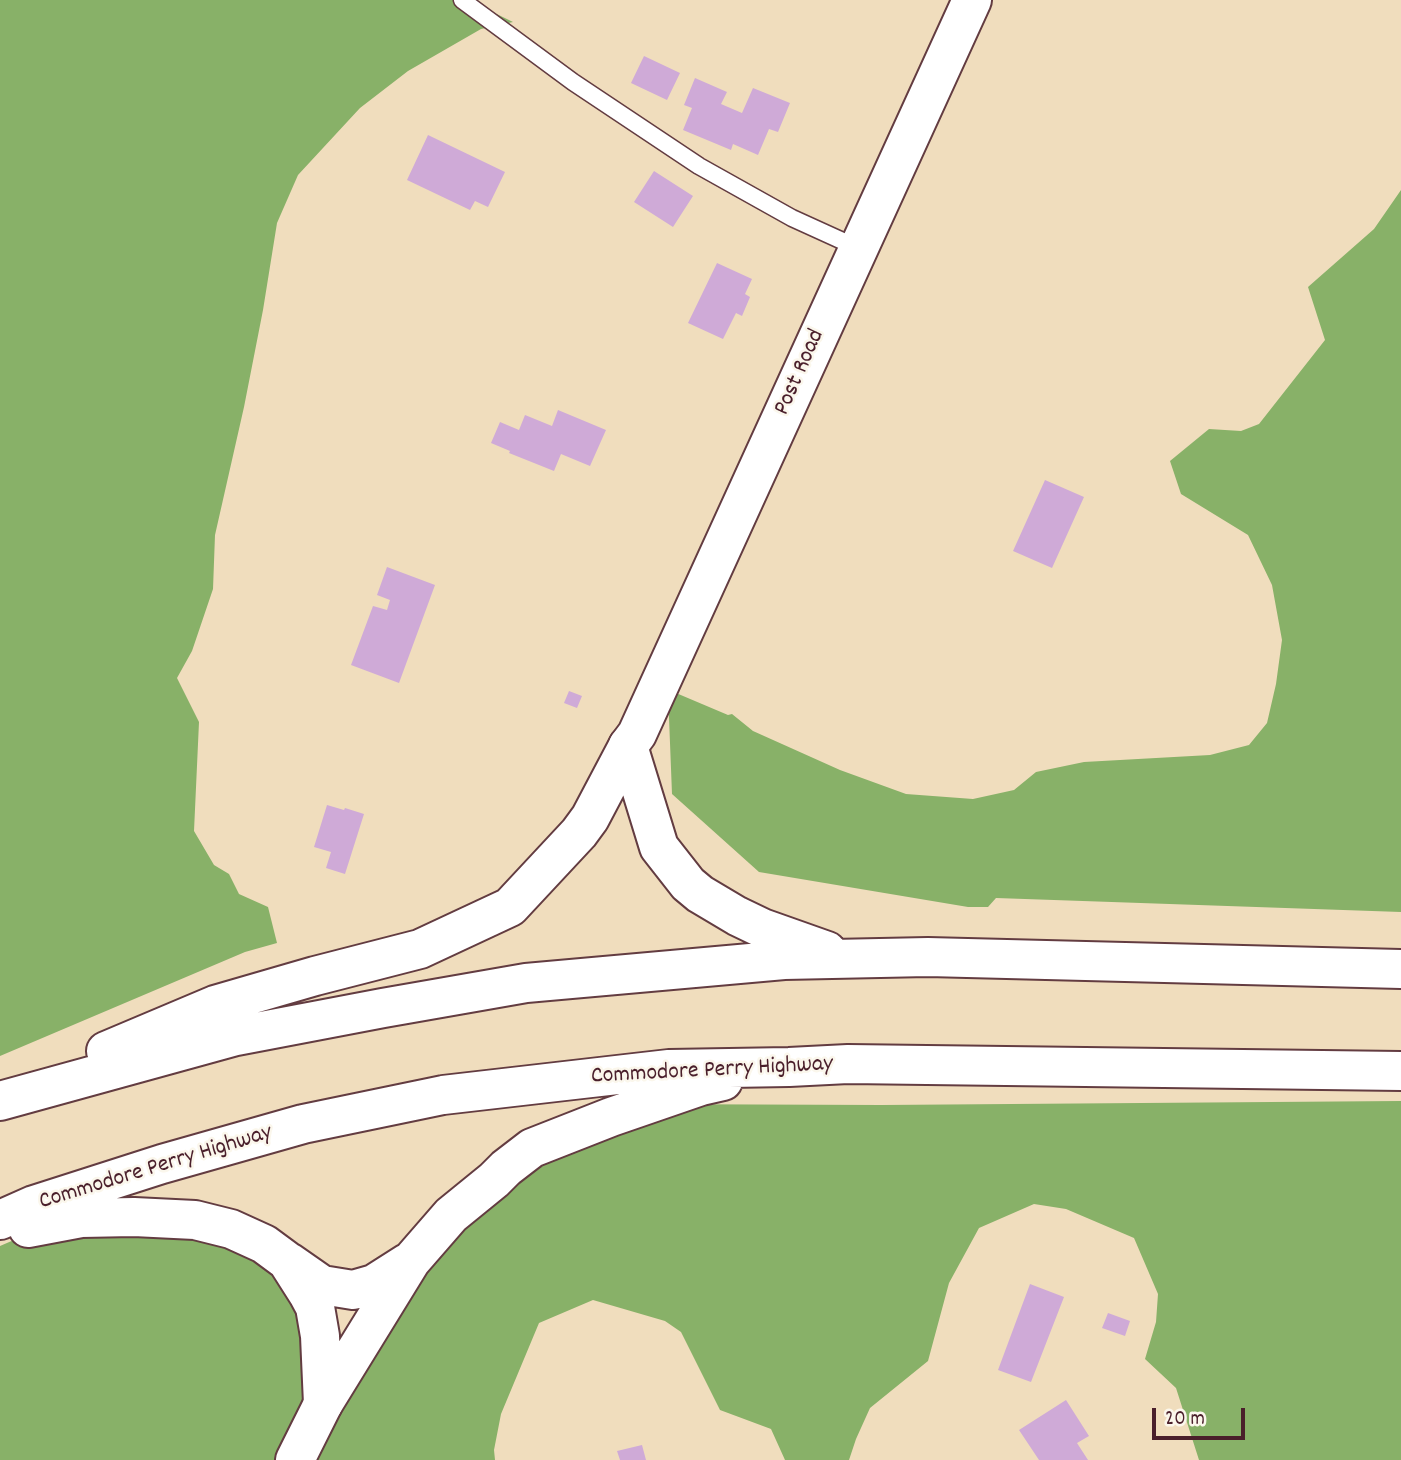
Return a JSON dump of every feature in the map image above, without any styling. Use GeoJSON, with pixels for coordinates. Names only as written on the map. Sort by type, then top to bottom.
{"type":"FeatureCollection","features":[{"type":"Feature","properties":{"kind":"main road","name":"Post Road"},"geometry":{"type":"LineString","coordinates":[[0,1101],[23,1086],[215,1005],[420,949],[510,907],[579,833],[637,734],[972,0]]}},
{"type":"Feature","properties":{"kind":"main road"},"geometry":{"type":"LineString","coordinates":[[628,746],[659,847],[688,884],[737,916],[762,928],[849,959]]}},
{"type":"Feature","properties":{"kind":"main road"},"geometry":{"type":"LineString","coordinates":[[0,1101],[236,1036],[526,983],[784,960],[928,957],[1401,969]]}},
{"type":"Feature","properties":{"kind":"main road","name":"Commodore Perry Highway"},"geometry":{"type":"LineString","coordinates":[[0,1220],[34,1205],[162,1164],[303,1124],[443,1095],[669,1069],[848,1064],[1401,1071]]}},
{"type":"Feature","properties":{"kind":"main road"},"geometry":{"type":"LineString","coordinates":[[295,1460],[323,1404],[411,1261],[451,1215],[506,1168],[532,1148],[611,1117],[701,1086],[789,1067]]}},
{"type":"Feature","properties":{"kind":"main road"},"geometry":{"type":"LineString","coordinates":[[0,1235],[81,1218],[195,1220],[231,1229],[264,1244],[322,1285],[353,1290],[374,1284],[411,1261]]}},
{"type":"Feature","properties":{"kind":"main road"},"geometry":{"type":"LineString","coordinates":[[287,1261],[315,1307],[320,1336],[323,1404]]}},
{"type":"Feature","properties":{"kind":"lane"},"geometry":{"type":"LineString","coordinates":[[462,0],[573,82],[699,166],[792,218],[858,248]]}},
{"type":"Feature","properties":{"kind":"green space"},"geometry":{"type":"Polygon","coordinates":[[[0,0],[468,0],[513,22],[481,29],[408,71],[360,108],[298,175],[277,223],[244,407],[215,535],[213,589],[192,651],[177,678],[199,722],[194,831],[214,865],[229,874],[239,894],[268,907],[277,943],[245,952],[0,1056],[0,0]]]}},
{"type":"Feature","properties":{"kind":"green space"},"geometry":{"type":"Polygon","coordinates":[[[1401,190],[1401,912],[996,898],[988,907],[968,907],[759,872],[672,794],[668,692],[728,715],[732,714],[753,731],[840,770],[906,794],[973,799],[1014,790],[1036,772],[1084,762],[1210,755],[1249,745],[1267,723],[1276,684],[1282,640],[1272,585],[1248,535],[1181,494],[1170,461],[1209,429],[1241,431],[1259,424],[1325,340],[1308,287],[1374,229],[1401,190]]]}},
{"type":"Feature","properties":{"kind":"green space"},"geometry":{"type":"Polygon","coordinates":[[[1401,1101],[1401,1460],[1199,1460],[1176,1388],[1145,1359],[1156,1322],[1158,1294],[1134,1238],[1066,1209],[1034,1204],[979,1228],[949,1283],[928,1361],[870,1408],[849,1460],[785,1460],[771,1429],[720,1410],[681,1332],[665,1321],[593,1300],[539,1323],[501,1414],[494,1450],[495,1460],[0,1460],[0,1246],[58,1221],[274,1247],[324,1381],[410,1253],[629,1104],[1401,1101]]]}},
{"type":"Feature","properties":{"kind":"building"},"geometry":{"type":"Polygon","coordinates":[[[644,56],[680,73],[667,100],[631,83],[644,56]]]}},
{"type":"Feature","properties":{"kind":"building"},"geometry":{"type":"Polygon","coordinates":[[[695,78],[727,92],[721,104],[742,113],[753,88],[790,103],[778,132],[769,129],[758,155],[733,144],[731,150],[683,130],[692,108],[684,105],[695,78]]]}},
{"type":"Feature","properties":{"kind":"building"},"geometry":{"type":"Polygon","coordinates":[[[428,135],[505,172],[488,207],[475,201],[470,210],[407,180],[428,135]]]}},
{"type":"Feature","properties":{"kind":"building"},"geometry":{"type":"Polygon","coordinates":[[[654,171],[693,196],[673,227],[634,202],[654,171]]]}},
{"type":"Feature","properties":{"kind":"building"},"geometry":{"type":"Polygon","coordinates":[[[717,263],[752,279],[745,294],[750,297],[742,316],[736,313],[723,339],[688,323],[717,263]]]}},
{"type":"Feature","properties":{"kind":"building"},"geometry":{"type":"Polygon","coordinates":[[[558,410],[606,430],[590,466],[561,454],[554,471],[491,443],[500,422],[519,430],[525,415],[552,426],[558,410]]]}},
{"type":"Feature","properties":{"kind":"building"},"geometry":{"type":"Polygon","coordinates":[[[1045,480],[1084,497],[1052,568],[1013,551],[1045,480]]]}},
{"type":"Feature","properties":{"kind":"building"},"geometry":{"type":"Polygon","coordinates":[[[387,567],[435,585],[399,683],[351,665],[373,606],[387,610],[390,600],[377,595],[387,567]]]}},
{"type":"Feature","properties":{"kind":"building"},"geometry":{"type":"Polygon","coordinates":[[[569,691],[582,696],[577,708],[564,703],[569,691]]]}},
{"type":"Feature","properties":{"kind":"building"},"geometry":{"type":"Polygon","coordinates":[[[327,805],[364,814],[345,874],[326,868],[331,852],[314,847],[327,805]]]}},
{"type":"Feature","properties":{"kind":"building"},"geometry":{"type":"Polygon","coordinates":[[[1030,1284],[1064,1297],[1031,1382],[998,1370],[1030,1284]]]}},
{"type":"Feature","properties":{"kind":"building"},"geometry":{"type":"Polygon","coordinates":[[[1108,1313],[1130,1321],[1125,1336],[1102,1328],[1108,1313]]]}},
{"type":"Feature","properties":{"kind":"building"},"geometry":{"type":"Polygon","coordinates":[[[1066,1400],[1089,1436],[1077,1443],[1088,1460],[1039,1460],[1019,1430],[1066,1400]]]}},
{"type":"Feature","properties":{"kind":"building"},"geometry":{"type":"Polygon","coordinates":[[[642,1445],[646,1460],[620,1460],[617,1451],[642,1445]]]}}]}
